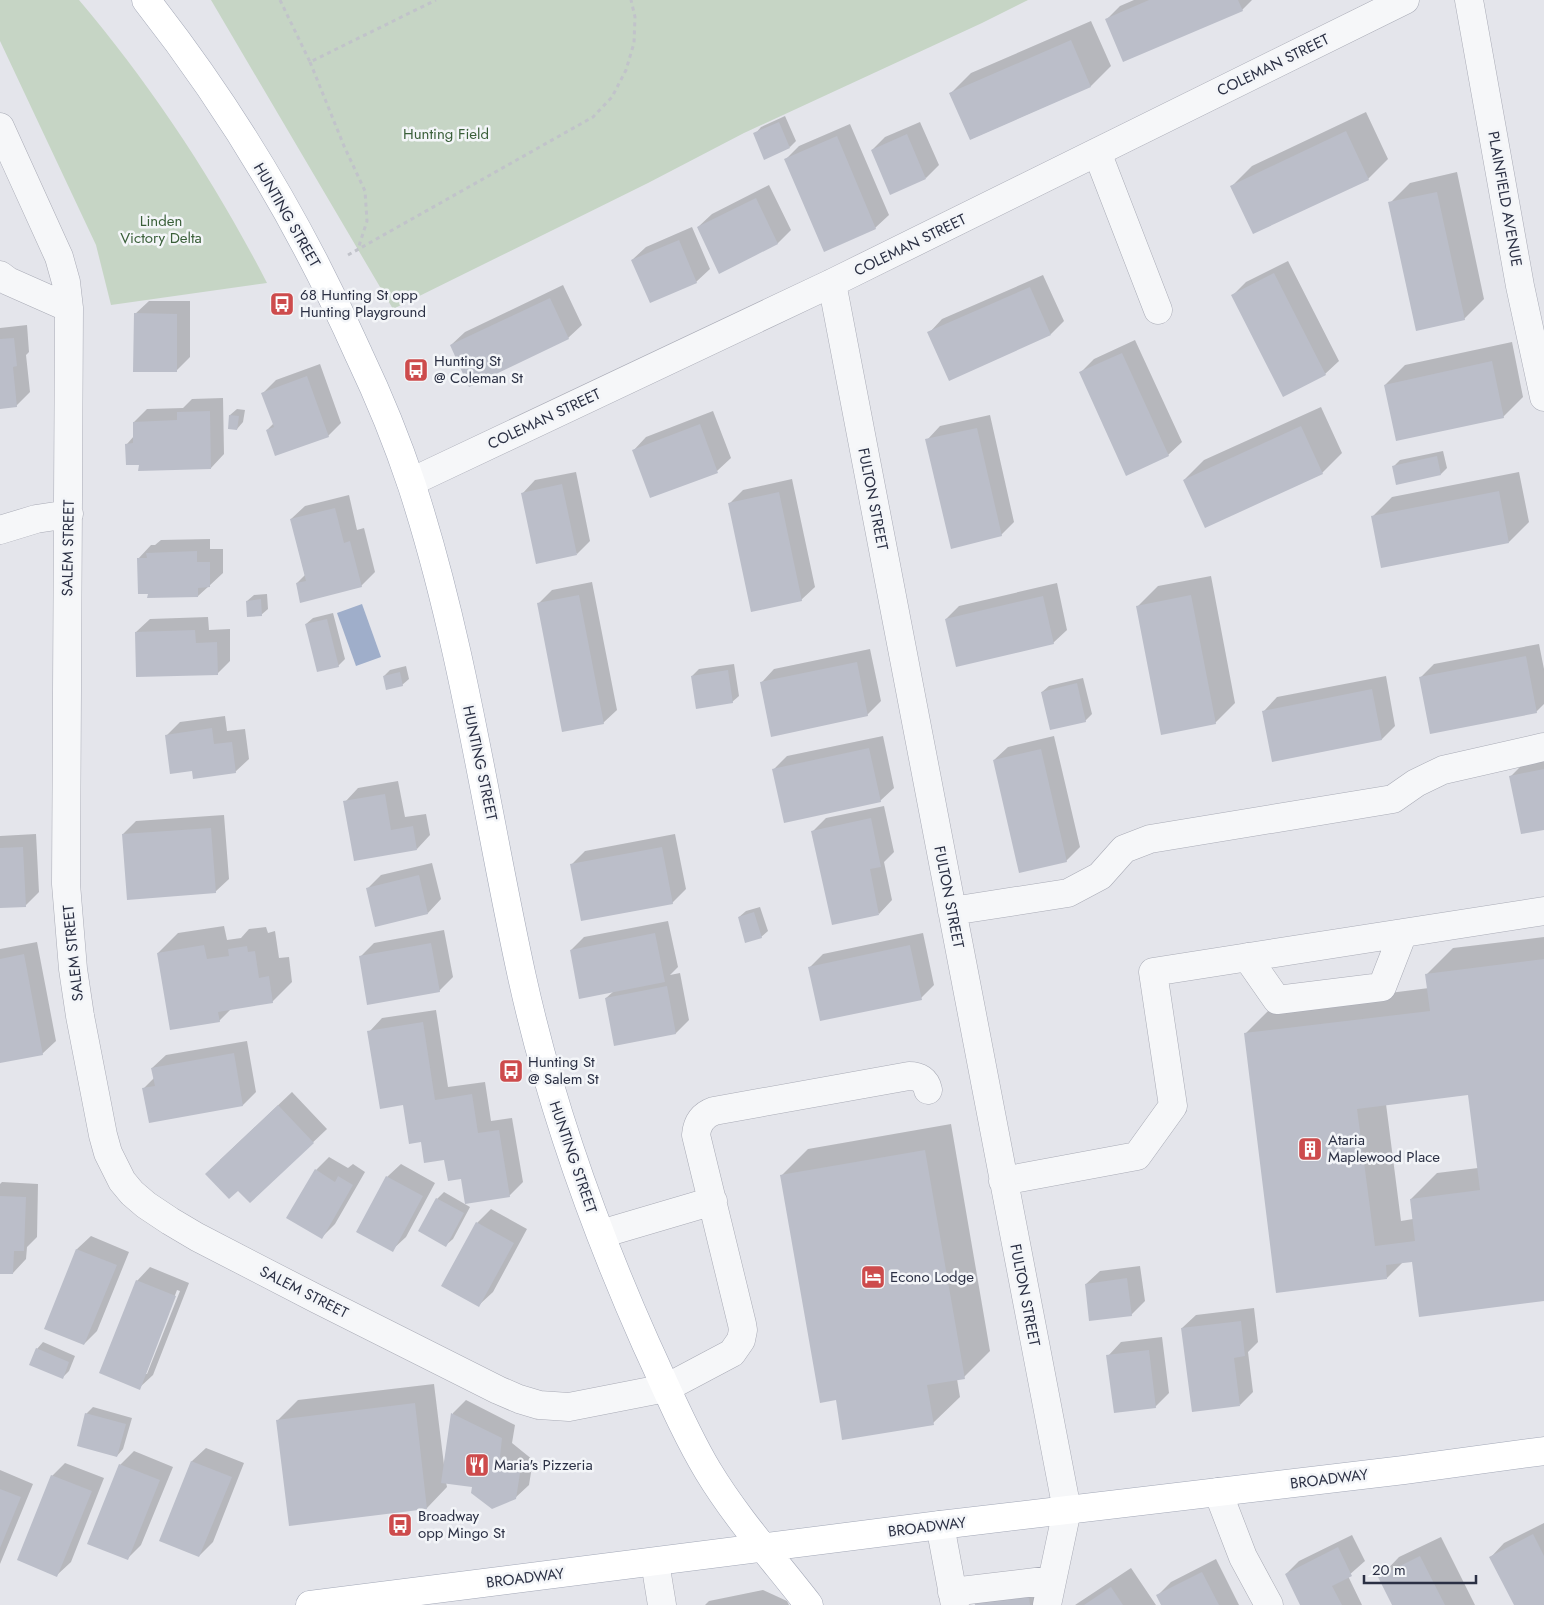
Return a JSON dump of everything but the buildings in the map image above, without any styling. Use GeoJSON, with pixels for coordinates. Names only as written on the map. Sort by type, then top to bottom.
{"type":"FeatureCollection","features":[{"type":"Feature","properties":{"kind":"main road","name":"HUNTING STREET"},"geometry":{"type":"LineString","coordinates":[[146,0],[201,75],[249,147],[320,272],[373,384],[411,482],[454,637],[522,976],[561,1127],[600,1234],[666,1388],[710,1475],[764,1548]]}},
{"type":"Feature","properties":{"kind":"main road","name":"BROADWAY"},"geometry":{"type":"LineString","coordinates":[[310,1605],[410,1599],[655,1562],[1544,1451]]}},
{"type":"Feature","properties":{"kind":"main road"},"geometry":{"type":"LineString","coordinates":[[764,1548],[809,1605]]}},
{"type":"Feature","properties":{"kind":"street","name":"COLEMAN STREET"},"geometry":{"type":"LineString","coordinates":[[411,482],[832,283],[1406,0]]}},
{"type":"Feature","properties":{"kind":"street","name":"PLAINFIELD AVENUE"},"geometry":{"type":"LineString","coordinates":[[1469,0],[1520,286],[1544,397]]}},
{"type":"Feature","properties":{"kind":"street","name":"SALEM STREET"},"geometry":{"type":"LineString","coordinates":[[0,127],[58,257],[66,282],[69,308],[66,844],[69,923],[80,1016],[103,1135],[108,1153],[122,1181],[146,1205],[197,1237],[317,1299],[519,1399],[539,1405],[569,1407],[666,1388],[732,1353],[739,1345],[742,1335],[742,1324],[696,1135],[700,1121],[710,1113],[908,1076],[920,1078],[928,1090]]}},
{"type":"Feature","properties":{"kind":"street"},"geometry":{"type":"LineString","coordinates":[[1097,152],[1158,310]]}},
{"type":"Feature","properties":{"kind":"street"},"geometry":{"type":"LineString","coordinates":[[0,275],[8,281],[69,308]]}},
{"type":"Feature","properties":{"kind":"street","name":"FULTON STREET"},"geometry":{"type":"LineString","coordinates":[[832,283],[1067,1510]]}},
{"type":"Feature","properties":{"kind":"street"},"geometry":{"type":"LineString","coordinates":[[0,530],[36,519],[69,514]]}},
{"type":"Feature","properties":{"kind":"street"},"geometry":{"type":"LineString","coordinates":[[952,910],[1068,893],[1100,876],[1124,849],[1150,839],[1393,799],[1416,783],[1443,770],[1544,747]]}},
{"type":"Feature","properties":{"kind":"street"},"geometry":{"type":"LineString","coordinates":[[1004,1180],[1138,1156],[1172,1106],[1153,972],[1544,911]]}},
{"type":"Feature","properties":{"kind":"street"},"geometry":{"type":"LineString","coordinates":[[1247,957],[1277,1000],[1382,988],[1403,933]]}},
{"type":"Feature","properties":{"kind":"street"},"geometry":{"type":"LineString","coordinates":[[600,1234],[713,1201]]}},
{"type":"Feature","properties":{"kind":"street"},"geometry":{"type":"LineString","coordinates":[[1218,1492],[1243,1557],[1269,1605]]}},
{"type":"Feature","properties":{"kind":"street"},"geometry":{"type":"LineString","coordinates":[[940,1525],[954,1598],[1049,1592],[1067,1510]]}},
{"type":"Feature","properties":{"kind":"street"},"geometry":{"type":"LineString","coordinates":[[655,1562],[662,1605]]}},
{"type":"Feature","properties":{"kind":"path"},"geometry":{"type":"LineString","coordinates":[[280,0],[310,62],[344,146],[366,191],[367,221],[358,249]]}},
{"type":"Feature","properties":{"kind":"path"},"geometry":{"type":"LineString","coordinates":[[310,62],[436,0]]}},
{"type":"Feature","properties":{"kind":"path"},"geometry":{"type":"LineString","coordinates":[[320,272],[593,117],[612,97],[626,70],[634,43],[636,18],[631,0]]}},
{"type":"Feature","properties":{"kind":"green space","name":"Linden Victory Delta"},"geometry":{"type":"Polygon","coordinates":[[[0,0],[79,0],[132,66],[181,136],[226,208],[267,283],[111,305],[96,245],[0,41],[0,0]]]}},
{"type":"Feature","properties":{"kind":"green space","name":"Hunting Field"},"geometry":{"type":"Polygon","coordinates":[[[211,0],[1028,0],[744,133],[648,183],[393,309],[211,0]]]}},
{"type":"Feature","properties":{"kind":"water"},"geometry":{"type":"Polygon","coordinates":[[[362,604],[381,657],[356,666],[337,613],[362,604]]]}},
{"type":"Feature","properties":{"kind":"place","name":"68 Hunting St opp Hunting Playground"},"geometry":{"type":"Point","coordinates":[282,304]}},
{"type":"Feature","properties":{"kind":"place","name":"Hunting St @ Coleman St"},"geometry":{"type":"Point","coordinates":[416,370]}},
{"type":"Feature","properties":{"kind":"place","name":"Hunting St @ Salem St"},"geometry":{"type":"Point","coordinates":[511,1071]}},
{"type":"Feature","properties":{"kind":"place","name":"Ataria Maplewood Place"},"geometry":{"type":"Point","coordinates":[1310,1149]}},
{"type":"Feature","properties":{"kind":"place","name":"Econo Lodge"},"geometry":{"type":"Point","coordinates":[873,1277]}},
{"type":"Feature","properties":{"kind":"place","name":"Maria's Pizzeria"},"geometry":{"type":"Point","coordinates":[477,1465]}},
{"type":"Feature","properties":{"kind":"place","name":"Broadway opp Mingo St"},"geometry":{"type":"Point","coordinates":[400,1525]}}]}
